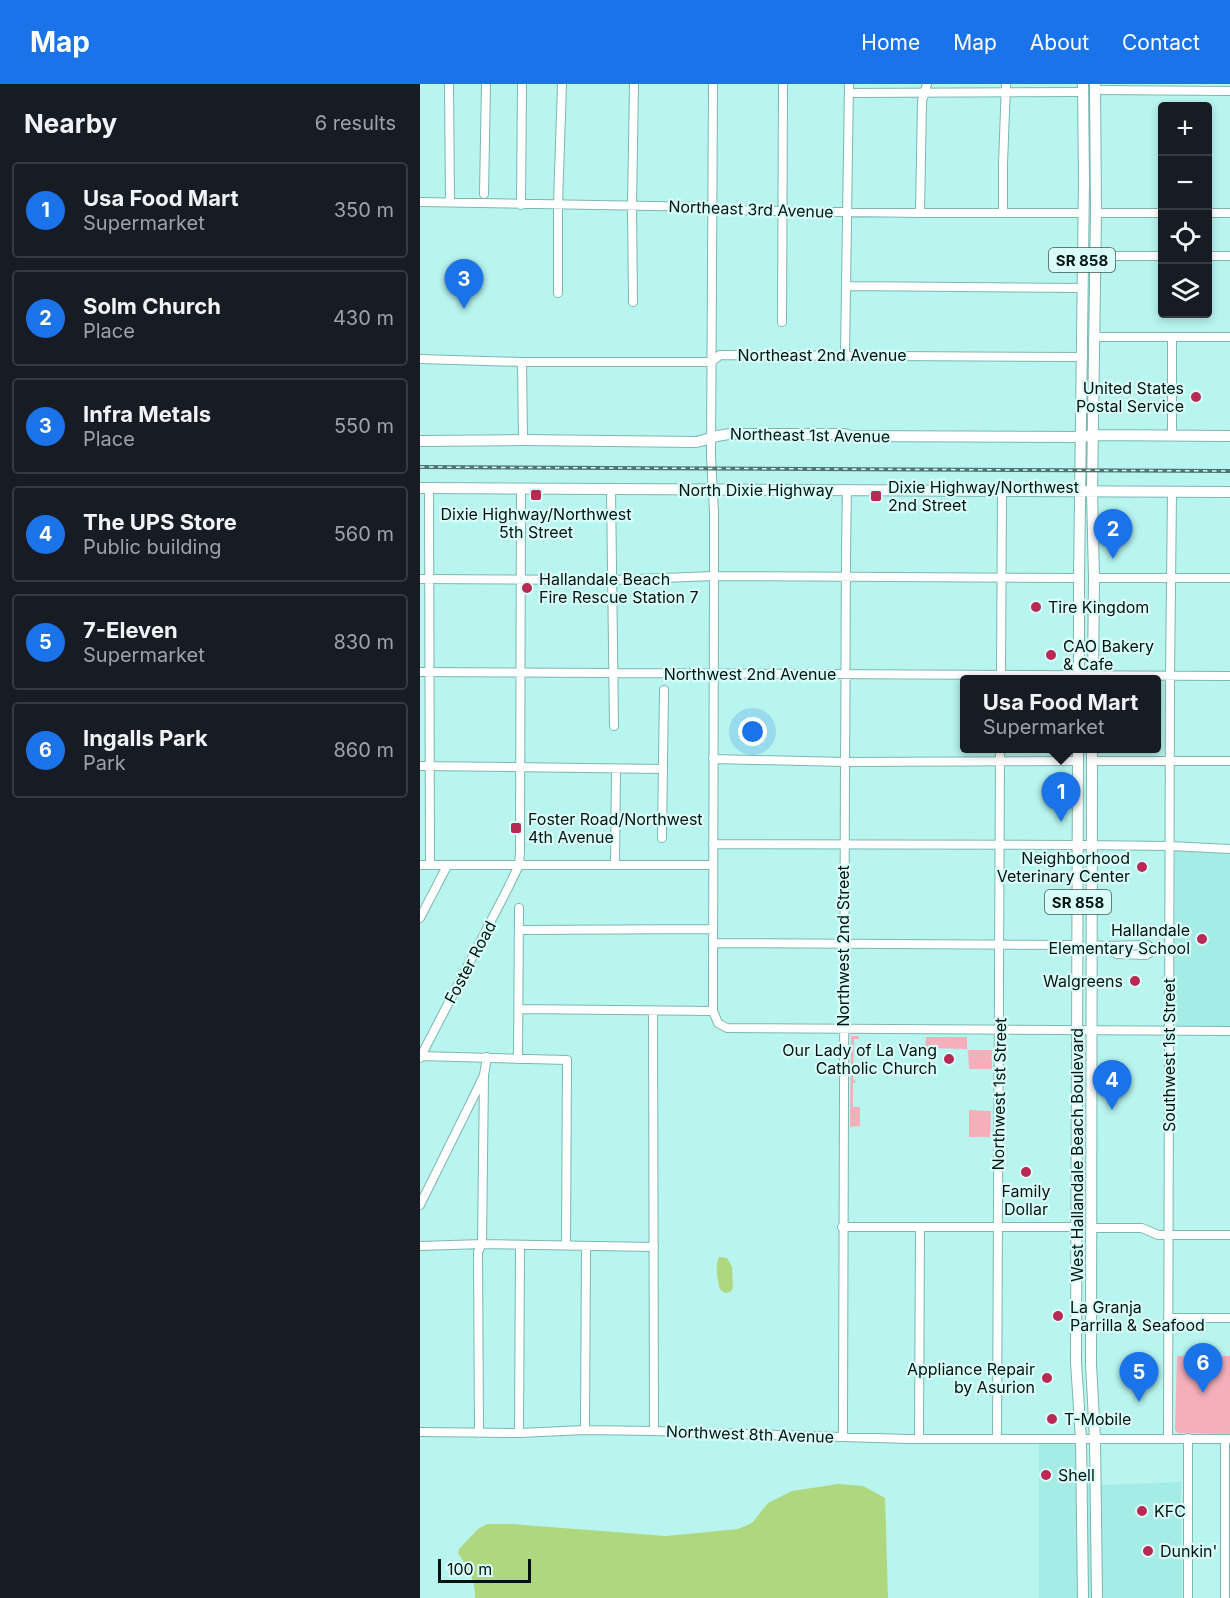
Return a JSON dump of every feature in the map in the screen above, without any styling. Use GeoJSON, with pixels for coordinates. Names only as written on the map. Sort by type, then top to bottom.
{"type":"FeatureCollection","features":[{"type":"Feature","properties":{"kind":"main road","name":"SR 858"},"geometry":{"type":"LineString","coordinates":[[1079,675],[1080,492],[1095,338],[1095,87]]}},
{"type":"Feature","properties":{"kind":"main road","name":"SR 858"},"geometry":{"type":"LineString","coordinates":[[1083,88],[1083,357],[1092,492],[1093,675]]}},
{"type":"Feature","properties":{"kind":"main road"},"geometry":{"type":"LineString","coordinates":[[1084,181],[1096,213]]}},
{"type":"Feature","properties":{"kind":"main road"},"geometry":{"type":"LineString","coordinates":[[1083,213],[1086,218],[1095,272]]}},
{"type":"Feature","properties":{"kind":"main road"},"geometry":{"type":"LineString","coordinates":[[1082,288],[1088,294],[1088,326],[1095,338]]}},
{"type":"Feature","properties":{"kind":"main road","name":"Northeast 1st Avenue"},"geometry":{"type":"LineString","coordinates":[[420,441],[696,442],[719,434],[1230,436]]}},
{"type":"Feature","properties":{"kind":"main road","name":"North Dixie Highway"},"geometry":{"type":"LineString","coordinates":[[424,488],[1230,492]]}},
{"type":"Feature","properties":{"kind":"main road","name":"West Hallandale Beach Boulevard"},"geometry":{"type":"LineString","coordinates":[[1078,753],[1076,1362],[1081,1439],[1083,1598]]}},
{"type":"Feature","properties":{"kind":"main road","name":"West Hallandale Beach Boulevard"},"geometry":{"type":"LineString","coordinates":[[1092,753],[1090,1364],[1095,1439],[1097,1598]]}},
{"type":"Feature","properties":{"kind":"main road"},"geometry":{"type":"LineString","coordinates":[[1076,1200],[1083,1219],[1091,1228]]}},
{"type":"Feature","properties":{"kind":"main road"},"geometry":{"type":"LineString","coordinates":[[1076,1227],[1080,1229],[1091,1251]]}},
{"type":"Feature","properties":{"kind":"main road"},"geometry":{"type":"LineString","coordinates":[[1082,1524],[1089,1536],[1092,1572],[1097,1574]]}},
{"type":"Feature","properties":{"kind":"main road"},"geometry":{"type":"LineString","coordinates":[[1083,1576],[1089,1581],[1091,1598]]}},
{"type":"Feature","properties":{"kind":"street"},"geometry":{"type":"LineString","coordinates":[[449,84],[450,202]]}},
{"type":"Feature","properties":{"kind":"street"},"geometry":{"type":"LineString","coordinates":[[484,194],[486,84]]}},
{"type":"Feature","properties":{"kind":"street"},"geometry":{"type":"LineString","coordinates":[[521,205],[522,84]]}},
{"type":"Feature","properties":{"kind":"street"},"geometry":{"type":"LineString","coordinates":[[558,293],[562,84]]}},
{"type":"Feature","properties":{"kind":"street"},"geometry":{"type":"LineString","coordinates":[[633,302],[634,84]]}},
{"type":"Feature","properties":{"kind":"street"},"geometry":{"type":"LineString","coordinates":[[713,84],[711,362],[714,576],[713,1011],[718,1023],[728,1028],[1230,1031]]}},
{"type":"Feature","properties":{"kind":"street"},"geometry":{"type":"LineString","coordinates":[[782,322],[783,84]]}},
{"type":"Feature","properties":{"kind":"street"},"geometry":{"type":"LineString","coordinates":[[1095,87],[1230,91]]}},
{"type":"Feature","properties":{"kind":"street"},"geometry":{"type":"LineString","coordinates":[[845,355],[849,88],[1083,88]]}},
{"type":"Feature","properties":{"kind":"street"},"geometry":{"type":"LineString","coordinates":[[920,213],[920,127],[925,88]]}},
{"type":"Feature","properties":{"kind":"street"},"geometry":{"type":"LineString","coordinates":[[1003,213],[1006,88]]}},
{"type":"Feature","properties":{"kind":"street","name":"Northeast 3rd Avenue"},"geometry":{"type":"LineString","coordinates":[[420,202],[712,207],[719,210],[783,212],[1083,213]]}},
{"type":"Feature","properties":{"kind":"street"},"geometry":{"type":"LineString","coordinates":[[1096,213],[1158,213]]}},
{"type":"Feature","properties":{"kind":"street"},"geometry":{"type":"LineString","coordinates":[[1212,213],[1230,213]]}},
{"type":"Feature","properties":{"kind":"street"},"geometry":{"type":"LineString","coordinates":[[1095,256],[1158,256]]}},
{"type":"Feature","properties":{"kind":"street"},"geometry":{"type":"LineString","coordinates":[[1212,256],[1230,256]]}},
{"type":"Feature","properties":{"kind":"street"},"geometry":{"type":"LineString","coordinates":[[846,286],[1082,288]]}},
{"type":"Feature","properties":{"kind":"street"},"geometry":{"type":"LineString","coordinates":[[1172,337],[1172,436]]}},
{"type":"Feature","properties":{"kind":"street"},"geometry":{"type":"LineString","coordinates":[[1095,338],[1230,337]]}},
{"type":"Feature","properties":{"kind":"street","name":"Northeast 2nd Avenue"},"geometry":{"type":"LineString","coordinates":[[420,359],[522,362],[711,362],[720,355],[1083,357]]}},
{"type":"Feature","properties":{"kind":"street"},"geometry":{"type":"LineString","coordinates":[[522,362],[523,440]]}},
{"type":"Feature","properties":{"kind":"street"},"geometry":{"type":"LineString","coordinates":[[424,488],[425,865],[713,865]]}},
{"type":"Feature","properties":{"kind":"street"},"geometry":{"type":"LineString","coordinates":[[519,865],[521,489]]}},
{"type":"Feature","properties":{"kind":"street"},"geometry":{"type":"LineString","coordinates":[[611,489],[614,726]]}},
{"type":"Feature","properties":{"kind":"street","name":"Northwest 2nd Street"},"geometry":{"type":"LineString","coordinates":[[843,1437],[843,944],[847,490]]}},
{"type":"Feature","properties":{"kind":"street"},"geometry":{"type":"LineString","coordinates":[[1001,675],[1002,491]]}},
{"type":"Feature","properties":{"kind":"street","name":"Southwest 1st Street"},"geometry":{"type":"LineString","coordinates":[[1168,1438],[1172,492]]}},
{"type":"Feature","properties":{"kind":"street"},"geometry":{"type":"LineString","coordinates":[[424,579],[612,580],[714,576],[1079,578]]}},
{"type":"Feature","properties":{"kind":"street"},"geometry":{"type":"LineString","coordinates":[[1094,578],[1230,578]]}},
{"type":"Feature","properties":{"kind":"street","name":"Northwest 2nd Avenue"},"geometry":{"type":"LineString","coordinates":[[424,672],[960,676]]}},
{"type":"Feature","properties":{"kind":"street","name":"Northwest 2nd Avenue"},"geometry":{"type":"LineString","coordinates":[[1161,676],[1230,676]]}},
{"type":"Feature","properties":{"kind":"street"},"geometry":{"type":"LineString","coordinates":[[662,838],[664,690]]}},
{"type":"Feature","properties":{"kind":"street","name":"Northwest 1st Street"},"geometry":{"type":"LineString","coordinates":[[997,1439],[1000,753]]}},
{"type":"Feature","properties":{"kind":"street"},"geometry":{"type":"LineString","coordinates":[[714,759],[845,762],[1078,761]]}},
{"type":"Feature","properties":{"kind":"street"},"geometry":{"type":"LineString","coordinates":[[1092,761],[1230,762]]}},
{"type":"Feature","properties":{"kind":"street"},"geometry":{"type":"LineString","coordinates":[[424,766],[662,769]]}},
{"type":"Feature","properties":{"kind":"street"},"geometry":{"type":"LineString","coordinates":[[615,865],[616,769]]}},
{"type":"Feature","properties":{"kind":"street"},"geometry":{"type":"LineString","coordinates":[[713,844],[1078,845],[1230,849]]}},
{"type":"Feature","properties":{"kind":"street","name":"Foster Road"},"geometry":{"type":"LineString","coordinates":[[420,1056],[519,865]]}},
{"type":"Feature","properties":{"kind":"street"},"geometry":{"type":"LineString","coordinates":[[420,918],[447,866]]}},
{"type":"Feature","properties":{"kind":"street"},"geometry":{"type":"LineString","coordinates":[[518,1059],[519,908]]}},
{"type":"Feature","properties":{"kind":"street"},"geometry":{"type":"LineString","coordinates":[[519,930],[713,929]]}},
{"type":"Feature","properties":{"kind":"street"},"geometry":{"type":"LineString","coordinates":[[713,943],[1078,945]]}},
{"type":"Feature","properties":{"kind":"street"},"geometry":{"type":"LineString","coordinates":[[1092,945],[1106,946]]}},
{"type":"Feature","properties":{"kind":"street"},"geometry":{"type":"LineString","coordinates":[[519,1009],[713,1011]]}},
{"type":"Feature","properties":{"kind":"street"},"geometry":{"type":"LineString","coordinates":[[653,1011],[654,1431]]}},
{"type":"Feature","properties":{"kind":"street"},"geometry":{"type":"LineString","coordinates":[[420,1056],[567,1060],[566,1245]]}},
{"type":"Feature","properties":{"kind":"street"},"geometry":{"type":"LineString","coordinates":[[479,1433],[478,1252],[482,1244],[484,1075],[487,1057]]}},
{"type":"Feature","properties":{"kind":"street"},"geometry":{"type":"LineString","coordinates":[[420,1205],[484,1075]]}},
{"type":"Feature","properties":{"kind":"street"},"geometry":{"type":"LineString","coordinates":[[842,1227],[1076,1227]]}},
{"type":"Feature","properties":{"kind":"street"},"geometry":{"type":"LineString","coordinates":[[919,1439],[920,1227]]}},
{"type":"Feature","properties":{"kind":"street"},"geometry":{"type":"LineString","coordinates":[[1091,1228],[1142,1228],[1155,1234],[1168,1235],[1230,1235]]}},
{"type":"Feature","properties":{"kind":"street"},"geometry":{"type":"LineString","coordinates":[[420,1246],[482,1244],[654,1246]]}},
{"type":"Feature","properties":{"kind":"street"},"geometry":{"type":"LineString","coordinates":[[519,1433],[520,1246]]}},
{"type":"Feature","properties":{"kind":"street"},"geometry":{"type":"LineString","coordinates":[[585,1430],[586,1246]]}},
{"type":"Feature","properties":{"kind":"street"},"geometry":{"type":"LineString","coordinates":[[1167,1318],[1230,1318]]}},
{"type":"Feature","properties":{"kind":"street","name":"Northwest 8th Avenue"},"geometry":{"type":"LineString","coordinates":[[420,1432],[519,1433],[585,1430],[919,1439],[1227,1439]]}},
{"type":"Feature","properties":{"kind":"street"},"geometry":{"type":"LineString","coordinates":[[1188,1438],[1188,1598]]}},
{"type":"Feature","properties":{"kind":"street"},"geometry":{"type":"LineString","coordinates":[[1225,1598],[1227,1439]]}},
{"type":"Feature","properties":{"kind":"shaded area","name":"Hallandale Elementary School"},"geometry":{"type":"Polygon","coordinates":[[[1175,851],[1230,852],[1230,1027],[1174,1026],[1175,851]]]}},
{"type":"Feature","properties":{"kind":"shaded area"},"geometry":{"type":"Polygon","coordinates":[[[851,1036],[859,1036],[859,1039],[854,1039],[853,1080],[857,1082],[853,1083],[853,1107],[860,1107],[860,1126],[850,1127],[851,1036]]]}},
{"type":"Feature","properties":{"kind":"shaded area"},"geometry":{"type":"Polygon","coordinates":[[[926,1037],[967,1037],[967,1049],[925,1048],[926,1037]]]}},
{"type":"Feature","properties":{"kind":"shaded area"},"geometry":{"type":"Polygon","coordinates":[[[968,1050],[992,1050],[992,1069],[969,1069],[968,1050]]]}},
{"type":"Feature","properties":{"kind":"shaded area"},"geometry":{"type":"Polygon","coordinates":[[[969,1110],[991,1111],[990,1137],[969,1137],[969,1110]]]}},
{"type":"Feature","properties":{"kind":"shaded area"},"geometry":{"type":"Polygon","coordinates":[[[719,1257],[727,1258],[732,1267],[733,1288],[730,1292],[725,1293],[720,1289],[717,1273],[719,1257]]]}},
{"type":"Feature","properties":{"kind":"shaded area"},"geometry":{"type":"Polygon","coordinates":[[[1177,1356],[1230,1356],[1230,1434],[1178,1433],[1175,1430],[1177,1356]]]}},
{"type":"Feature","properties":{"kind":"shaded area"},"geometry":{"type":"Polygon","coordinates":[[[1039,1444],[1076,1444],[1076,1486],[1181,1482],[1182,1598],[1039,1598],[1039,1444]]]}},
{"type":"Feature","properties":{"kind":"shaded area"},"geometry":{"type":"Polygon","coordinates":[[[838,1484],[863,1486],[885,1498],[888,1598],[475,1598],[468,1569],[458,1553],[478,1529],[487,1524],[666,1536],[738,1529],[752,1523],[768,1503],[792,1491],[838,1484]]]}},
{"type":"Feature","properties":{"kind":"railway"},"geometry":{"type":"LineString","coordinates":[[420,467],[1230,471]]}},
{"type":"Feature","properties":{"kind":"place","name":"Infra Metals"},"geometry":{"type":"Point","coordinates":[464,309]}},
{"type":"Feature","properties":{"kind":"place","name":"United States Postal Service"},"geometry":{"type":"Point","coordinates":[1196,397]}},
{"type":"Feature","properties":{"kind":"place","name":"Dixie Highway/Northwest 5th Street"},"geometry":{"type":"Point","coordinates":[536,495]}},
{"type":"Feature","properties":{"kind":"place","name":"Dixie Highway/Northwest 2nd Street"},"geometry":{"type":"Point","coordinates":[876,496]}},
{"type":"Feature","properties":{"kind":"place","name":"Solm Church"},"geometry":{"type":"Point","coordinates":[1113,559]}},
{"type":"Feature","properties":{"kind":"place","name":"Hallandale Beach Fire Rescue Station 7"},"geometry":{"type":"Point","coordinates":[527,588]}},
{"type":"Feature","properties":{"kind":"place","name":"Tire Kingdom"},"geometry":{"type":"Point","coordinates":[1036,607]}},
{"type":"Feature","properties":{"kind":"place","name":"CAO Bakery & Cafe"},"geometry":{"type":"Point","coordinates":[1051,655]}},
{"type":"Feature","properties":{"kind":"place","name":"Usa Food Mart"},"geometry":{"type":"Point","coordinates":[1061,822]}},
{"type":"Feature","properties":{"kind":"place","name":"Foster Road/Northwest 4th Avenue"},"geometry":{"type":"Point","coordinates":[516,828]}},
{"type":"Feature","properties":{"kind":"place","name":"Neighborhood Veterinary Center"},"geometry":{"type":"Point","coordinates":[1142,867]}},
{"type":"Feature","properties":{"kind":"place","name":"Hallandale Elementary School"},"geometry":{"type":"Point","coordinates":[1202,939]}},
{"type":"Feature","properties":{"kind":"place","name":"Walgreens"},"geometry":{"type":"Point","coordinates":[1135,981]}},
{"type":"Feature","properties":{"kind":"place","name":"Our Lady of La Vang Catholic Church"},"geometry":{"type":"Point","coordinates":[949,1059]}},
{"type":"Feature","properties":{"kind":"place","name":"The UPS Store"},"geometry":{"type":"Point","coordinates":[1112,1110]}},
{"type":"Feature","properties":{"kind":"place","name":"Family Dollar"},"geometry":{"type":"Point","coordinates":[1026,1172]}},
{"type":"Feature","properties":{"kind":"place","name":"La Granja Parrilla & Seafood"},"geometry":{"type":"Point","coordinates":[1058,1316]}},
{"type":"Feature","properties":{"kind":"place","name":"Appliance Repair by Asurion"},"geometry":{"type":"Point","coordinates":[1047,1378]}},
{"type":"Feature","properties":{"kind":"place","name":"Ingalls Park"},"geometry":{"type":"Point","coordinates":[1203,1393]}},
{"type":"Feature","properties":{"kind":"place","name":"7-Eleven"},"geometry":{"type":"Point","coordinates":[1139,1402]}},
{"type":"Feature","properties":{"kind":"place","name":"T-Mobile"},"geometry":{"type":"Point","coordinates":[1052,1419]}},
{"type":"Feature","properties":{"kind":"place","name":"Shell"},"geometry":{"type":"Point","coordinates":[1046,1475]}},
{"type":"Feature","properties":{"kind":"place","name":"KFC"},"geometry":{"type":"Point","coordinates":[1142,1511]}},
{"type":"Feature","properties":{"kind":"place","name":"Dunkin'"},"geometry":{"type":"Point","coordinates":[1148,1551]}}]}
